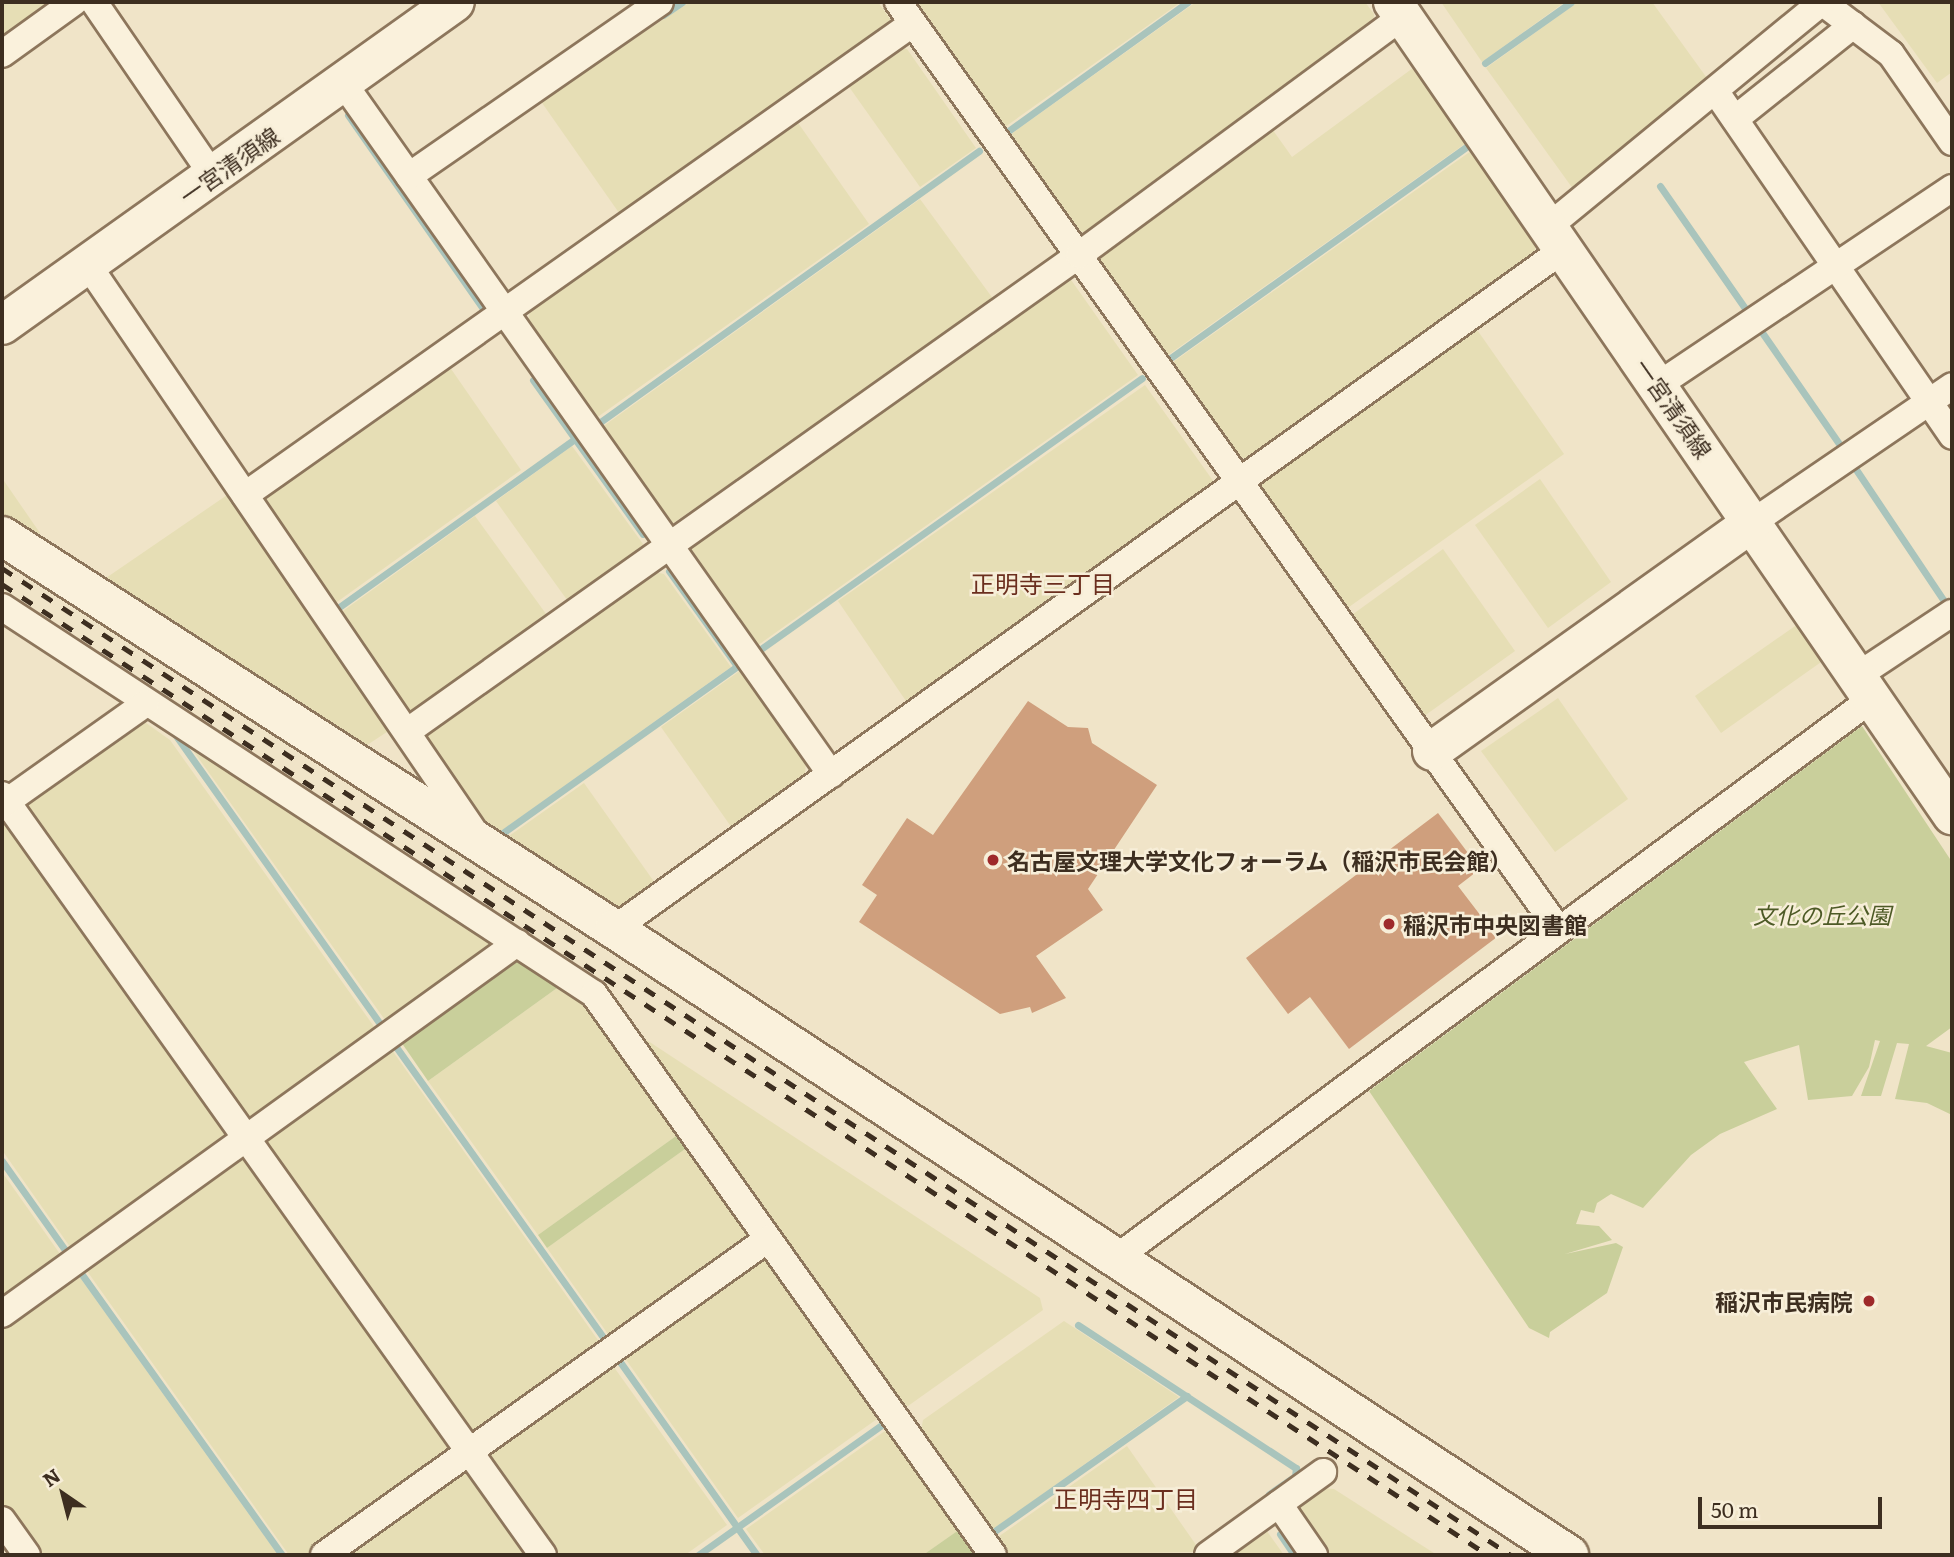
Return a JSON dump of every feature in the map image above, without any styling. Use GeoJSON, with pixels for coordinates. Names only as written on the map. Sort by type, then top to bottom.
{"type":"FeatureCollection","features":[{"type":"Feature","properties":{"kind":"street"},"geometry":{"type":"LineString","coordinates":[[2,54],[74,2]]}},
{"type":"Feature","properties":{"kind":"street"},"geometry":{"type":"LineString","coordinates":[[94,2],[213,176]]}},
{"type":"Feature","properties":{"kind":"street"},"geometry":{"type":"LineString","coordinates":[[409,176],[660,2]]}},
{"type":"Feature","properties":{"kind":"street"},"geometry":{"type":"LineString","coordinates":[[898,2],[1559,930]]}},
{"type":"Feature","properties":{"kind":"street"},"geometry":{"type":"LineString","coordinates":[[614,929],[1240,481],[1556,238],[1716,92],[1822,2],[1891,54],[1952,142]]}},
{"type":"Feature","properties":{"kind":"street","name":"一宮清須線"},"geometry":{"type":"LineString","coordinates":[[2,326],[344,84],[449,4]]}},
{"type":"Feature","properties":{"kind":"street"},"geometry":{"type":"LineString","coordinates":[[408,731],[1079,255],[1398,9]]}},
{"type":"Feature","properties":{"kind":"street","name":"一宮清須線"},"geometry":{"type":"LineString","coordinates":[[1398,9],[1952,815]]}},
{"type":"Feature","properties":{"kind":"street"},"geometry":{"type":"LineString","coordinates":[[245,495],[507,314],[912,24]]}},
{"type":"Feature","properties":{"kind":"street"},"geometry":{"type":"LineString","coordinates":[[1735,119],[1853,25]]}},
{"type":"Feature","properties":{"kind":"street"},"geometry":{"type":"LineString","coordinates":[[344,84],[831,774]]}},
{"type":"Feature","properties":{"kind":"street"},"geometry":{"type":"LineString","coordinates":[[1716,92],[1838,265],[1952,436]]}},
{"type":"Feature","properties":{"kind":"street"},"geometry":{"type":"LineString","coordinates":[[1658,385],[1952,188]]}},
{"type":"Feature","properties":{"kind":"street"},"geometry":{"type":"LineString","coordinates":[[88,264],[408,731],[487,853]]}},
{"type":"Feature","properties":{"kind":"street"},"geometry":{"type":"LineString","coordinates":[[1432,751],[1753,522],[1952,386]]}},
{"type":"Feature","properties":{"kind":"street"},"geometry":{"type":"LineString","coordinates":[[2,536],[487,853],[614,929],[1569,1555]]}},
{"type":"Feature","properties":{"kind":"street"},"geometry":{"type":"LineString","coordinates":[[2,607],[594,994],[993,1555]]}},
{"type":"Feature","properties":{"kind":"street"},"geometry":{"type":"LineString","coordinates":[[1116,1258],[1559,930],[1865,687],[1952,613]]}},
{"type":"Feature","properties":{"kind":"street"},"geometry":{"type":"LineString","coordinates":[[146,703],[3,801],[543,1555]]}},
{"type":"Feature","properties":{"kind":"street"},"geometry":{"type":"LineString","coordinates":[[2,1314],[517,943]]}},
{"type":"Feature","properties":{"kind":"street"},"geometry":{"type":"LineString","coordinates":[[324,1555],[768,1239]]}},
{"type":"Feature","properties":{"kind":"street"},"geometry":{"type":"LineString","coordinates":[[1208,1555],[1323,1472]]}},
{"type":"Feature","properties":{"kind":"street"},"geometry":{"type":"LineString","coordinates":[[1279,1504],[1314,1555]]}},
{"type":"Feature","properties":{"kind":"street"},"geometry":{"type":"LineString","coordinates":[[2,1520],[27,1555]]}},
{"type":"Feature","properties":{"kind":"shaded area"},"geometry":{"type":"Polygon","coordinates":[[[2,2],[55,2],[2,40],[2,2]]]}},
{"type":"Feature","properties":{"kind":"shaded area"},"geometry":{"type":"Polygon","coordinates":[[[690,2],[878,2],[893,23],[624,220],[540,100],[690,2]]]}},
{"type":"Feature","properties":{"kind":"shaded area"},"geometry":{"type":"Polygon","coordinates":[[[915,2],[1181,2],[1002,129],[915,2]]]}},
{"type":"Feature","properties":{"kind":"shaded area"},"geometry":{"type":"Polygon","coordinates":[[[1196,2],[1365,2],[1374,14],[1373,28],[1090,233],[1072,230],[1007,137],[1196,2]]]}},
{"type":"Feature","properties":{"kind":"shaded area"},"geometry":{"type":"Polygon","coordinates":[[[1441,2],[1565,2],[1482,62],[1441,2]]]}},
{"type":"Feature","properties":{"kind":"shaded area"},"geometry":{"type":"Polygon","coordinates":[[[1578,2],[1652,2],[1712,85],[1576,193],[1486,68],[1578,2]]]}},
{"type":"Feature","properties":{"kind":"shaded area"},"geometry":{"type":"Polygon","coordinates":[[[1878,2],[1952,2],[1952,72],[1937,83],[1878,2]]]}},
{"type":"Feature","properties":{"kind":"shaded area"},"geometry":{"type":"Polygon","coordinates":[[[899,47],[907,49],[976,148],[920,187],[847,84],[899,47]]]}},
{"type":"Feature","properties":{"kind":"shaded area"},"geometry":{"type":"Polygon","coordinates":[[[1413,68],[1466,143],[1164,358],[1099,267],[1104,247],[1270,126],[1292,157],[1413,68]]]}},
{"type":"Feature","properties":{"kind":"shaded area"},"geometry":{"type":"Polygon","coordinates":[[[796,120],[869,224],[592,421],[527,328],[530,311],[796,120]]]}},
{"type":"Feature","properties":{"kind":"shaded area"},"geometry":{"type":"Polygon","coordinates":[[[1471,151],[1536,243],[1534,258],[1254,460],[1234,456],[1169,365],[1471,151]]]}},
{"type":"Feature","properties":{"kind":"shaded area"},"geometry":{"type":"Polygon","coordinates":[[[920,199],[994,300],[669,526],[598,430],[920,199]]]}},
{"type":"Feature","properties":{"kind":"shaded area"},"geometry":{"type":"Polygon","coordinates":[[[1069,277],[1138,375],[754,648],[689,558],[692,538],[1069,277]]]}},
{"type":"Feature","properties":{"kind":"shaded area"},"geometry":{"type":"Polygon","coordinates":[[[1473,324],[1564,454],[1342,612],[1259,493],[1261,476],[1473,324]]]}},
{"type":"Feature","properties":{"kind":"shaded area"},"geometry":{"type":"Polygon","coordinates":[[[449,366],[521,470],[330,607],[262,511],[267,495],[449,366]]]}},
{"type":"Feature","properties":{"kind":"shaded area"},"geometry":{"type":"Polygon","coordinates":[[[1145,385],[1216,485],[908,704],[838,601],[1145,385]]]}},
{"type":"Feature","properties":{"kind":"shaded area"},"geometry":{"type":"Polygon","coordinates":[[[572,446],[643,544],[642,553],[570,604],[496,501],[572,446]]]}},
{"type":"Feature","properties":{"kind":"shaded area"},"geometry":{"type":"Polygon","coordinates":[[[2,478],[40,533],[32,538],[2,518],[2,478]]]}},
{"type":"Feature","properties":{"kind":"shaded area"},"geometry":{"type":"Polygon","coordinates":[[[1540,479],[1611,582],[1548,628],[1475,525],[1540,479]]]}},
{"type":"Feature","properties":{"kind":"shaded area"},"geometry":{"type":"Polygon","coordinates":[[[233,491],[396,726],[358,751],[103,580],[233,491]]]}},
{"type":"Feature","properties":{"kind":"shaded area"},"geometry":{"type":"Polygon","coordinates":[[[475,516],[549,618],[414,713],[402,709],[336,616],[475,516]]]}},
{"type":"Feature","properties":{"kind":"shaded area"},"geometry":{"type":"Polygon","coordinates":[[[1443,549],[1515,651],[1420,719],[1349,617],[1443,549]]]}},
{"type":"Feature","properties":{"kind":"shaded area"},"geometry":{"type":"Polygon","coordinates":[[[650,571],[664,574],[731,667],[494,836],[424,745],[424,731],[650,571]]]}},
{"type":"Feature","properties":{"kind":"shaded area"},"geometry":{"type":"Polygon","coordinates":[[[1798,624],[1824,660],[1721,733],[1695,696],[1798,624]]]}},
{"type":"Feature","properties":{"kind":"shaded area"},"geometry":{"type":"Polygon","coordinates":[[[741,670],[806,761],[805,776],[732,828],[661,727],[741,670]]]}},
{"type":"Feature","properties":{"kind":"shaded area"},"geometry":{"type":"Polygon","coordinates":[[[1558,698],[1628,799],[1555,852],[1481,751],[1558,698]]]}},
{"type":"Feature","properties":{"kind":"shaded area"},"geometry":{"type":"Polygon","coordinates":[[[139,718],[170,740],[380,1035],[254,1125],[242,1123],[20,812],[24,799],[139,718]]]}},
{"type":"Feature","properties":{"kind":"shaded area"},"geometry":{"type":"Polygon","coordinates":[[[197,745],[501,942],[390,1027],[192,749],[197,745]]]}},
{"type":"Feature","properties":{"kind":"shaded area"},"geometry":{"type":"Polygon","coordinates":[[[584,783],[655,883],[619,908],[607,911],[502,841],[584,783]]]}},
{"type":"Feature","properties":{"kind":"shaded area"},"geometry":{"type":"Polygon","coordinates":[[[2,817],[231,1130],[229,1145],[75,1254],[2,1150],[2,817]]]}},
{"type":"Feature","properties":{"kind":"shaded area"},"geometry":{"type":"Polygon","coordinates":[[[564,983],[590,1000],[683,1131],[538,1235],[428,1081],[564,983]]]}},
{"type":"Feature","properties":{"kind":"shaded area"},"geometry":{"type":"Polygon","coordinates":[[[645,1039],[1040,1298],[1043,1310],[908,1406],[892,1403],[639,1047],[645,1039]]]}},
{"type":"Feature","properties":{"kind":"shaded area"},"geometry":{"type":"Polygon","coordinates":[[[389,1046],[605,1350],[477,1441],[261,1147],[262,1136],[389,1046]]]}},
{"type":"Feature","properties":{"kind":"shaded area"},"geometry":{"type":"Polygon","coordinates":[[[692,1144],[760,1240],[615,1344],[547,1248],[692,1144]]]}},
{"type":"Feature","properties":{"kind":"shaded area"},"geometry":{"type":"Polygon","coordinates":[[[234,1155],[252,1159],[456,1447],[315,1555],[289,1555],[82,1264],[234,1155]]]}},
{"type":"Feature","properties":{"kind":"shaded area"},"geometry":{"type":"Polygon","coordinates":[[[2,1172],[65,1261],[2,1306],[2,1172]]]}},
{"type":"Feature","properties":{"kind":"shaded area"},"geometry":{"type":"Polygon","coordinates":[[[768,1251],[884,1414],[738,1518],[622,1354],[768,1251]]]}},
{"type":"Feature","properties":{"kind":"shaded area"},"geometry":{"type":"Polygon","coordinates":[[[74,1269],[278,1555],[32,1555],[2,1512],[2,1320],[74,1269]]]}},
{"type":"Feature","properties":{"kind":"shaded area"},"geometry":{"type":"Polygon","coordinates":[[[1064,1321],[1179,1397],[985,1535],[919,1441],[923,1420],[1064,1321]]]}},
{"type":"Feature","properties":{"kind":"shaded area"},"geometry":{"type":"Polygon","coordinates":[[[611,1363],[727,1525],[685,1555],[550,1555],[483,1454],[611,1363]]]}},
{"type":"Feature","properties":{"kind":"shaded area"},"geometry":{"type":"Polygon","coordinates":[[[892,1426],[963,1527],[923,1555],[765,1555],[746,1529],[892,1426]]]}},
{"type":"Feature","properties":{"kind":"shaded area"},"geometry":{"type":"Polygon","coordinates":[[[1127,1446],[1201,1552],[1000,1555],[991,1542],[1127,1446]]]}},
{"type":"Feature","properties":{"kind":"shaded area"},"geometry":{"type":"Polygon","coordinates":[[[464,1468],[531,1555],[342,1555],[464,1468]]]}},
{"type":"Feature","properties":{"kind":"shaded area"},"geometry":{"type":"Polygon","coordinates":[[[1320,1488],[1334,1489],[1437,1555],[1322,1555],[1297,1518],[1299,1502],[1320,1488]]]}},
{"type":"Feature","properties":{"kind":"shaded area"},"geometry":{"type":"Polygon","coordinates":[[[1264,1527],[1284,1555],[1225,1555],[1264,1527]]]}},
{"type":"Feature","properties":{"kind":"green space","name":"文化の丘公園"},"geometry":{"type":"Polygon","coordinates":[[[1862,726],[1952,862],[1952,1027],[1926,1046],[1952,1053],[1952,1115],[1927,1103],[1895,1099],[1909,1044],[1897,1043],[1881,1096],[1861,1096],[1880,1041],[1875,1040],[1869,1067],[1852,1096],[1808,1100],[1799,1045],[1744,1062],[1777,1109],[1720,1134],[1691,1155],[1643,1208],[1611,1194],[1597,1203],[1594,1213],[1581,1210],[1576,1224],[1599,1226],[1612,1240],[1565,1254],[1616,1243],[1623,1247],[1607,1293],[1550,1332],[1549,1338],[1529,1328],[1369,1091],[1862,726]]]}},
{"type":"Feature","properties":{"kind":"green space"},"geometry":{"type":"Polygon","coordinates":[[[519,954],[564,983],[428,1081],[399,1039],[519,954]]]}},
{"type":"Feature","properties":{"kind":"green space"},"geometry":{"type":"Polygon","coordinates":[[[683,1131],[692,1144],[547,1248],[538,1235],[683,1131]]]}},
{"type":"Feature","properties":{"kind":"green space"},"geometry":{"type":"Polygon","coordinates":[[[963,1527],[984,1555],[923,1555],[963,1527]]]}},
{"type":"Feature","properties":{"kind":"building","name":"名古屋文理大学文化フォーラム（稲沢市民会館）"},"geometry":{"type":"Polygon","coordinates":[[[1028,701],[1068,727],[1088,728],[1092,743],[1157,785],[1088,889],[1103,910],[1036,956],[1066,998],[1032,1013],[1030,1007],[1000,1014],[859,922],[877,895],[862,885],[907,818],[933,835],[1028,701]]]}},
{"type":"Feature","properties":{"kind":"building","name":"稲沢市中央図書館"},"geometry":{"type":"Polygon","coordinates":[[[1438,813],[1480,869],[1458,886],[1497,937],[1349,1049],[1310,997],[1288,1014],[1246,958],[1438,813]]]}},
{"type":"Feature","properties":{"kind":"waterway"},"geometry":{"type":"LineString","coordinates":[[663,15],[682,2]]}},
{"type":"Feature","properties":{"kind":"waterway"},"geometry":{"type":"LineString","coordinates":[[1004,134],[1188,2]]}},
{"type":"Feature","properties":{"kind":"waterway"},"geometry":{"type":"LineString","coordinates":[[1485,63],[1571,2]]}},
{"type":"Feature","properties":{"kind":"waterway"},"geometry":{"type":"LineString","coordinates":[[348,115],[488,316]]}},
{"type":"Feature","properties":{"kind":"waterway"},"geometry":{"type":"LineString","coordinates":[[1169,359],[1469,145]]}},
{"type":"Feature","properties":{"kind":"waterway"},"geometry":{"type":"LineString","coordinates":[[596,425],[979,151]]}},
{"type":"Feature","properties":{"kind":"waterway"},"geometry":{"type":"LineString","coordinates":[[1660,186],[1747,311]]}},
{"type":"Feature","properties":{"kind":"waterway"},"geometry":{"type":"LineString","coordinates":[[1761,331],[1842,448]]}},
{"type":"Feature","properties":{"kind":"waterway"},"geometry":{"type":"LineString","coordinates":[[758,651],[1142,378]]}},
{"type":"Feature","properties":{"kind":"waterway"},"geometry":{"type":"LineString","coordinates":[[533,380],[643,534]]}},
{"type":"Feature","properties":{"kind":"waterway"},"geometry":{"type":"LineString","coordinates":[[335,610],[575,439]]}},
{"type":"Feature","properties":{"kind":"waterway"},"geometry":{"type":"LineString","coordinates":[[1851,462],[1946,604]]}},
{"type":"Feature","properties":{"kind":"waterway"},"geometry":{"type":"LineString","coordinates":[[669,571],[737,666]]}},
{"type":"Feature","properties":{"kind":"waterway"},"geometry":{"type":"LineString","coordinates":[[497,837],[739,665]]}},
{"type":"Feature","properties":{"kind":"waterway"},"geometry":{"type":"LineString","coordinates":[[172,730],[385,1031]]}},
{"type":"Feature","properties":{"kind":"waterway"},"geometry":{"type":"LineString","coordinates":[[394,1044],[609,1345]]}},
{"type":"Feature","properties":{"kind":"waterway"},"geometry":{"type":"LineString","coordinates":[[2,1161],[70,1257]]}},
{"type":"Feature","properties":{"kind":"waterway"},"geometry":{"type":"LineString","coordinates":[[78,1269],[282,1555]]}},
{"type":"Feature","properties":{"kind":"waterway"},"geometry":{"type":"LineString","coordinates":[[1078,1325],[1296,1468],[1295,1476],[1269,1494]]}},
{"type":"Feature","properties":{"kind":"waterway"},"geometry":{"type":"LineString","coordinates":[[618,1359],[757,1555]]}},
{"type":"Feature","properties":{"kind":"waterway"},"geometry":{"type":"LineString","coordinates":[[989,1535],[1187,1396]]}},
{"type":"Feature","properties":{"kind":"waterway"},"geometry":{"type":"LineString","coordinates":[[698,1555],[887,1421]]}},
{"type":"Feature","properties":{"kind":"waterway"},"geometry":{"type":"LineString","coordinates":[[1280,1534],[1294,1555]]}},
{"type":"Feature","properties":{"kind":"railway"},"geometry":{"type":"LineString","coordinates":[[2,568],[1511,1555]]}},
{"type":"Feature","properties":{"kind":"railway"},"geometry":{"type":"LineString","coordinates":[[2,584],[1488,1555]]}},
{"type":"Feature","properties":{"kind":"place","name":"名古屋文理大学文化フォーラム（稲沢市民会館）"},"geometry":{"type":"Point","coordinates":[993,860]}},
{"type":"Feature","properties":{"kind":"place","name":"稲沢市中央図書館"},"geometry":{"type":"Point","coordinates":[1389,924]}},
{"type":"Feature","properties":{"kind":"place","name":"稲沢市民病院"},"geometry":{"type":"Point","coordinates":[1869,1301]}},
{"type":"Feature","properties":{"kind":"district","name":"正明寺三丁目"},"geometry":{"type":"Point","coordinates":[1043,583]}},
{"type":"Feature","properties":{"kind":"district","name":"正明寺四丁目"},"geometry":{"type":"Point","coordinates":[1126,1498]}}]}
